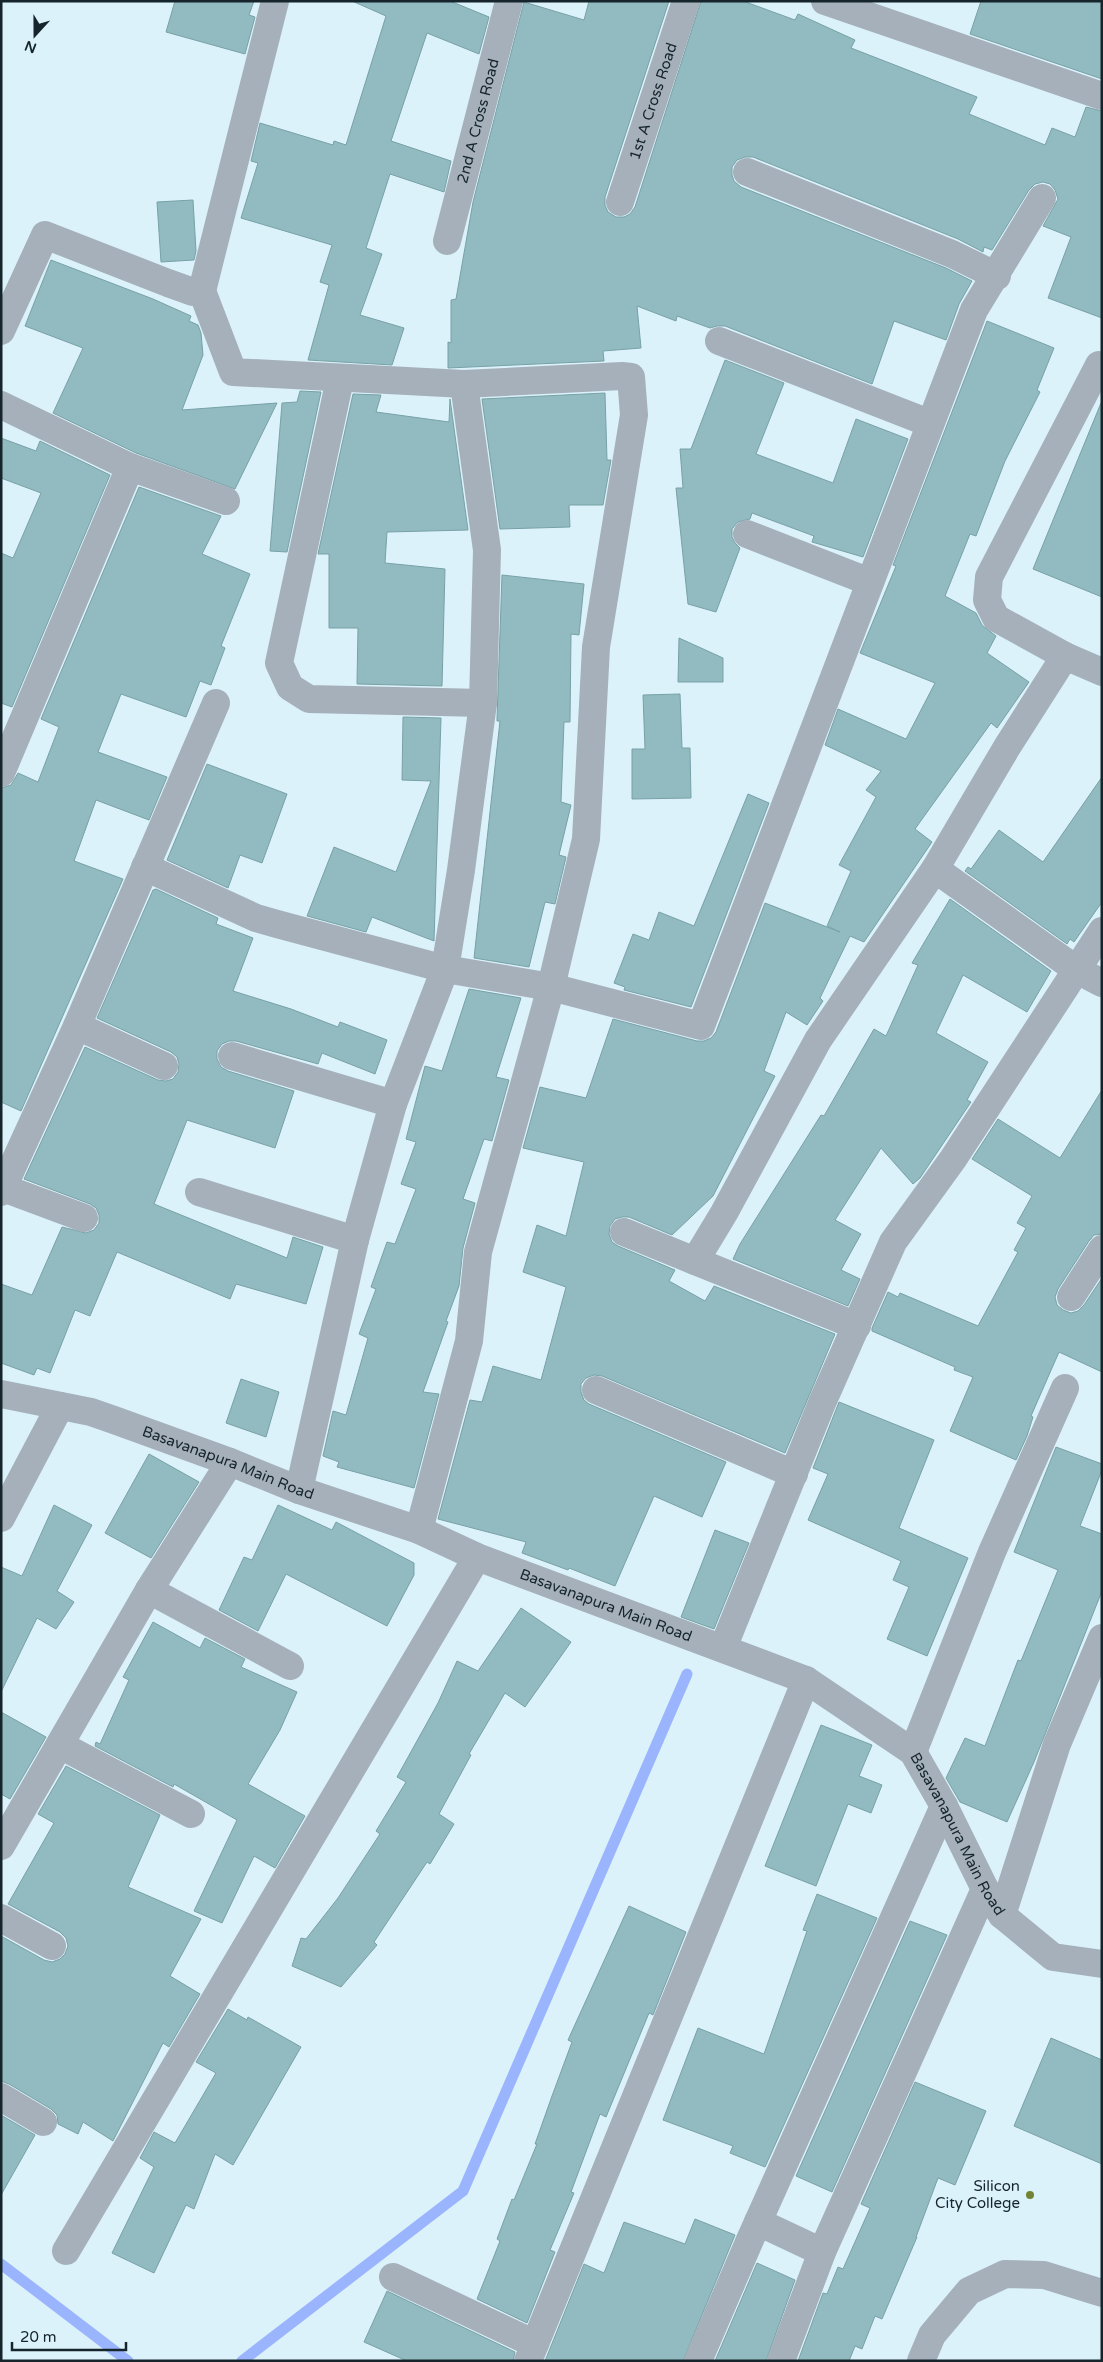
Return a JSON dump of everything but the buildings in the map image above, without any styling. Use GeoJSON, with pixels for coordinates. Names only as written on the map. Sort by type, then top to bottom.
{"type":"FeatureCollection","features":[{"type":"Feature","properties":{"kind":"street"},"geometry":{"type":"LineString","coordinates":[[188,289],[275,1]]}},
{"type":"Feature","properties":{"kind":"street","name":"2nd A Cross Road"},"geometry":{"type":"LineString","coordinates":[[447,242],[510,1]]}},
{"type":"Feature","properties":{"kind":"street","name":"1st A Cross Road"},"geometry":{"type":"LineString","coordinates":[[620,202],[686,1]]}},
{"type":"Feature","properties":{"kind":"street"},"geometry":{"type":"LineString","coordinates":[[825,1],[1102,96]]}},
{"type":"Feature","properties":{"kind":"street"},"geometry":{"type":"LineString","coordinates":[[747,172],[952,254],[997,276]]}},
{"type":"Feature","properties":{"kind":"street"},"geometry":{"type":"LineString","coordinates":[[145,867],[267,921],[445,969],[551,987],[702,1026],[929,423],[974,310],[997,276],[1042,198]]}},
{"type":"Feature","properties":{"kind":"street"},"geometry":{"type":"LineString","coordinates":[[1,331],[45,235],[188,289],[233,372],[464,384],[631,377],[634,415],[596,647],[586,839],[551,987],[478,1252],[469,1341],[419,1530]]}},
{"type":"Feature","properties":{"kind":"street"},"geometry":{"type":"LineString","coordinates":[[719,341],[929,423]]}},
{"type":"Feature","properties":{"kind":"street"},"geometry":{"type":"LineString","coordinates":[[1101,362],[989,577],[987,600],[996,618],[1065,656],[1102,672]]}},
{"type":"Feature","properties":{"kind":"street"},"geometry":{"type":"LineString","coordinates":[[340,379],[279,663],[290,687],[309,699],[483,703]]}},
{"type":"Feature","properties":{"kind":"street"},"geometry":{"type":"LineString","coordinates":[[299,1490],[355,1240],[392,1104],[445,969],[471,801],[483,703],[487,550],[464,384]]}},
{"type":"Feature","properties":{"kind":"street"},"geometry":{"type":"LineString","coordinates":[[1,405],[130,467],[226,501]]}},
{"type":"Feature","properties":{"kind":"street"},"geometry":{"type":"LineString","coordinates":[[1,773],[130,467]]}},
{"type":"Feature","properties":{"kind":"street"},"geometry":{"type":"LineString","coordinates":[[747,534],[870,582]]}},
{"type":"Feature","properties":{"kind":"street"},"geometry":{"type":"LineString","coordinates":[[695,1261],[724,1213],[818,1040],[935,869],[1007,747],[1065,656]]}},
{"type":"Feature","properties":{"kind":"street"},"geometry":{"type":"LineString","coordinates":[[84,1218],[2,1190],[77,1026],[216,704]]}},
{"type":"Feature","properties":{"kind":"street"},"geometry":{"type":"LineString","coordinates":[[935,869],[1077,970],[1102,983]]}},
{"type":"Feature","properties":{"kind":"street"},"geometry":{"type":"LineString","coordinates":[[723,1648],[794,1474],[893,1242],[953,1159],[1102,931]]}},
{"type":"Feature","properties":{"kind":"street"},"geometry":{"type":"LineString","coordinates":[[77,1026],[164,1066]]}},
{"type":"Feature","properties":{"kind":"street"},"geometry":{"type":"LineString","coordinates":[[232,1056],[392,1104]]}},
{"type":"Feature","properties":{"kind":"street"},"geometry":{"type":"LineString","coordinates":[[199,1192],[355,1240]]}},
{"type":"Feature","properties":{"kind":"street"},"geometry":{"type":"LineString","coordinates":[[624,1232],[856,1326]]}},
{"type":"Feature","properties":{"kind":"street"},"geometry":{"type":"LineString","coordinates":[[1071,1297],[1102,1249]]}},
{"type":"Feature","properties":{"kind":"street"},"geometry":{"type":"LineString","coordinates":[[913,1752],[992,1552],[1065,1388]]}},
{"type":"Feature","properties":{"kind":"street"},"geometry":{"type":"LineString","coordinates":[[596,1390],[794,1474]]}},
{"type":"Feature","properties":{"kind":"street","name":"Basavanapura Main Road"},"geometry":{"type":"LineString","coordinates":[[1,1394],[102,1416],[230,1462],[299,1490],[419,1530],[477,1557],[806,1680],[913,1752],[944,1806],[985,1889],[1002,1916],[1053,1956],[1102,1964]]}},
{"type":"Feature","properties":{"kind":"street"},"geometry":{"type":"LineString","coordinates":[[1,1518],[60,1406]]}},
{"type":"Feature","properties":{"kind":"street"},"geometry":{"type":"LineString","coordinates":[[1,1846],[150,1590],[230,1462]]}},
{"type":"Feature","properties":{"kind":"street"},"geometry":{"type":"LineString","coordinates":[[66,2251],[477,1557]]}},
{"type":"Feature","properties":{"kind":"street"},"geometry":{"type":"LineString","coordinates":[[150,1590],[290,1666]]}},
{"type":"Feature","properties":{"kind":"street"},"geometry":{"type":"LineString","coordinates":[[1002,1916],[1056,1744],[1102,1638]]}},
{"type":"Feature","properties":{"kind":"street"},"geometry":{"type":"LineString","coordinates":[[393,2277],[532,2352],[806,1680]]}},
{"type":"Feature","properties":{"kind":"street"},"geometry":{"type":"LineString","coordinates":[[60,1745],[191,1814]]}},
{"type":"Feature","properties":{"kind":"street"},"geometry":{"type":"LineString","coordinates":[[698,2361],[944,1806]]}},
{"type":"Feature","properties":{"kind":"street"},"geometry":{"type":"LineString","coordinates":[[782,2361],[822,2252],[985,1889]]}},
{"type":"Feature","properties":{"kind":"street"},"geometry":{"type":"LineString","coordinates":[[1,1918],[52,1946]]}},
{"type":"Feature","properties":{"kind":"street"},"geometry":{"type":"LineString","coordinates":[[1,2097],[43,2122]]}},
{"type":"Feature","properties":{"kind":"street"},"geometry":{"type":"LineString","coordinates":[[758,2222],[822,2252]]}},
{"type":"Feature","properties":{"kind":"street"},"geometry":{"type":"LineString","coordinates":[[921,2361],[932,2335],[969,2291],[1005,2274],[1044,2274],[1102,2293]]}},
{"type":"Feature","properties":{"kind":"waterway"},"geometry":{"type":"LineString","coordinates":[[242,2361],[463,2191],[687,1674]]}},
{"type":"Feature","properties":{"kind":"waterway"},"geometry":{"type":"LineString","coordinates":[[1,2264],[128,2361]]}},
{"type":"Feature","properties":{"kind":"place","name":"Silicon City College"},"geometry":{"type":"Point","coordinates":[1030,2195]}}]}
